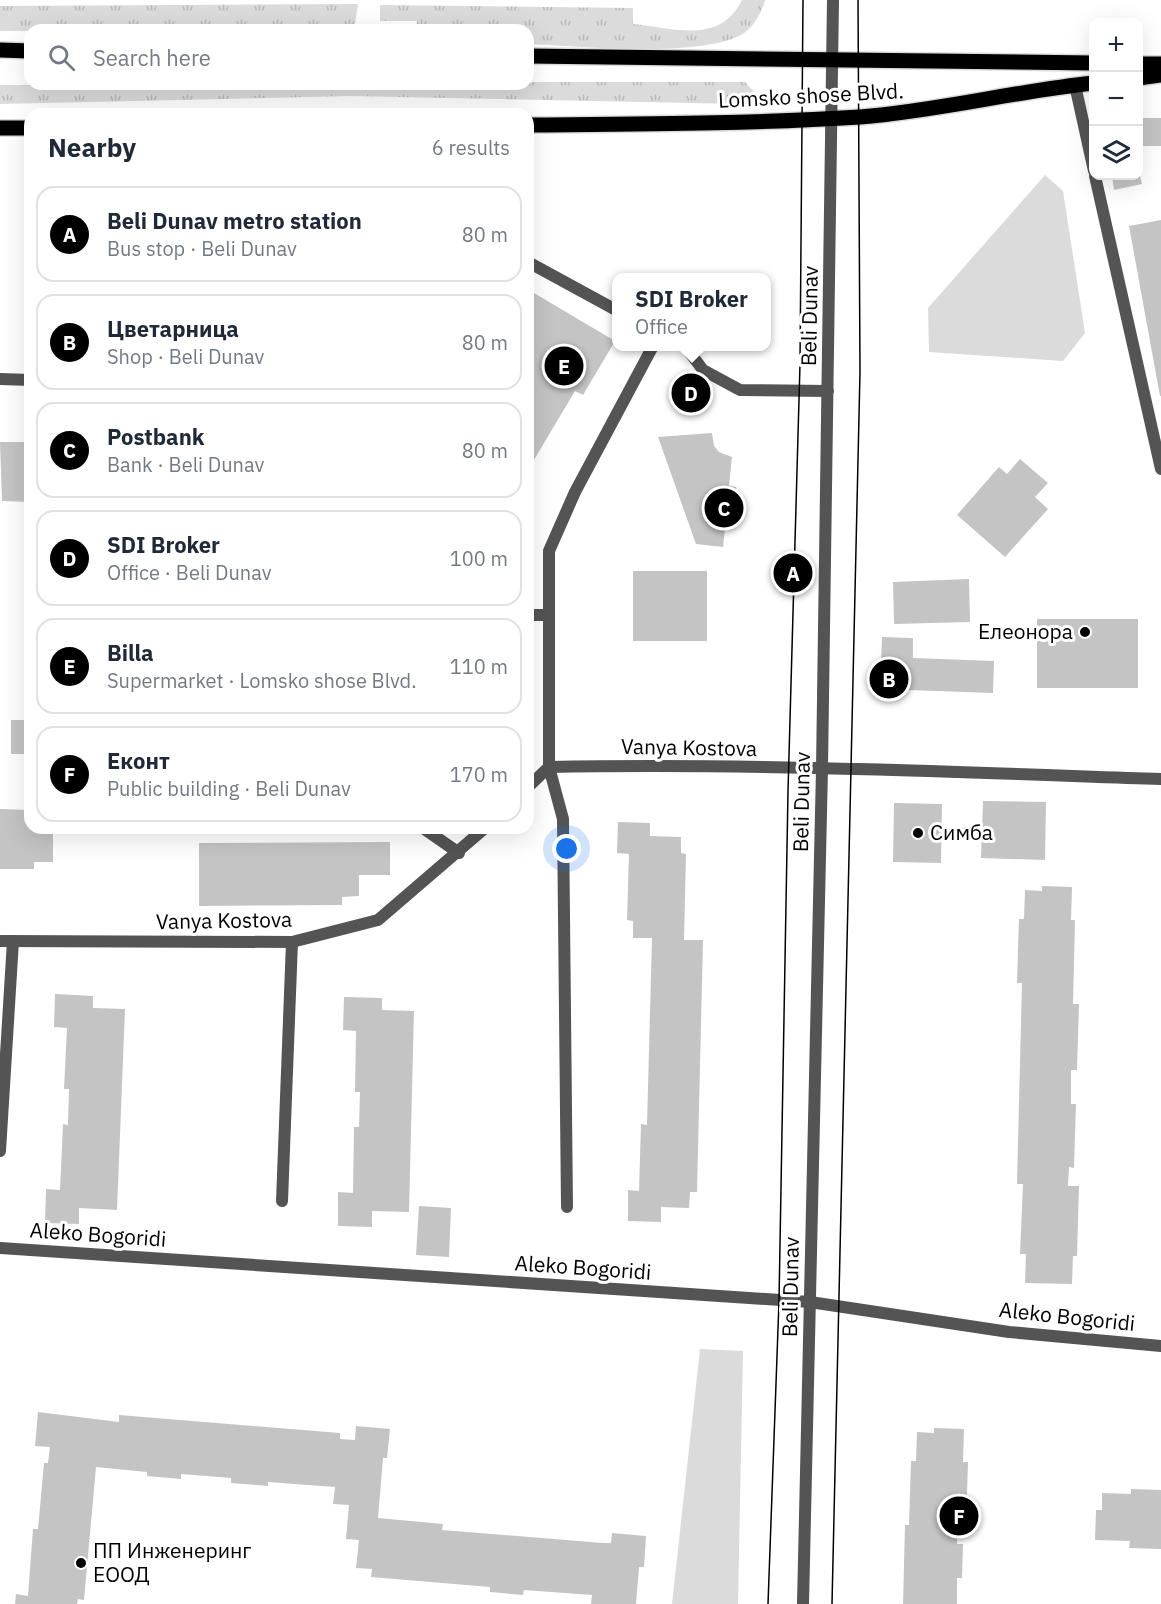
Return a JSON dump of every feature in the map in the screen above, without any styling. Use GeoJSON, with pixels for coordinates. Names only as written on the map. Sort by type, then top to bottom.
{"type":"FeatureCollection","features":[{"type":"Feature","properties":{"kind":"main road"},"geometry":{"type":"LineString","coordinates":[[0,50],[24,51]]}},
{"type":"Feature","properties":{"kind":"main road","name":"Lomsko shose Blvd."},"geometry":{"type":"LineString","coordinates":[[534,56],[1089,63]]}},
{"type":"Feature","properties":{"kind":"main road"},"geometry":{"type":"LineString","coordinates":[[1143,64],[1161,64]]}},
{"type":"Feature","properties":{"kind":"main road"},"geometry":{"type":"LineString","coordinates":[[1143,77],[1161,75]]}},
{"type":"Feature","properties":{"kind":"main road","name":"Lomsko shose Blvd."},"geometry":{"type":"LineString","coordinates":[[534,125],[746,123],[915,111],[1089,84]]}},
{"type":"Feature","properties":{"kind":"main road"},"geometry":{"type":"LineString","coordinates":[[0,128],[24,128]]}},
{"type":"Feature","properties":{"kind":"street","name":"Beli Dunav"},"geometry":{"type":"LineString","coordinates":[[803,1604],[822,769],[833,0]]}},
{"type":"Feature","properties":{"kind":"street"},"geometry":{"type":"LineString","coordinates":[[1075,85],[1089,148]]}},
{"type":"Feature","properties":{"kind":"street"},"geometry":{"type":"LineString","coordinates":[[1096,180],[1161,469]]}},
{"type":"Feature","properties":{"kind":"street"},"geometry":{"type":"LineString","coordinates":[[534,265],[612,308]]}},
{"type":"Feature","properties":{"kind":"street"},"geometry":{"type":"LineString","coordinates":[[567,1207],[563,819],[549,767],[549,551],[575,492],[650,351]]}},
{"type":"Feature","properties":{"kind":"street"},"geometry":{"type":"LineString","coordinates":[[689,351],[703,370],[740,390],[828,391]]}},
{"type":"Feature","properties":{"kind":"street"},"geometry":{"type":"LineString","coordinates":[[0,380],[24,380]]}},
{"type":"Feature","properties":{"kind":"street"},"geometry":{"type":"LineString","coordinates":[[534,615],[549,615]]}},
{"type":"Feature","properties":{"kind":"street"},"geometry":{"type":"LineString","coordinates":[[534,781],[549,767]]}},
{"type":"Feature","properties":{"kind":"street","name":"Vanya Kostova"},"geometry":{"type":"LineString","coordinates":[[549,767],[822,769],[1161,779]]}},
{"type":"Feature","properties":{"kind":"street"},"geometry":{"type":"LineString","coordinates":[[432,834],[459,853]]}},
{"type":"Feature","properties":{"kind":"street","name":"Vanya Kostova"},"geometry":{"type":"LineString","coordinates":[[0,941],[292,942],[378,920],[479,834]]}},
{"type":"Feature","properties":{"kind":"street"},"geometry":{"type":"LineString","coordinates":[[0,1151],[13,941]]}},
{"type":"Feature","properties":{"kind":"street"},"geometry":{"type":"LineString","coordinates":[[282,1201],[292,942]]}},
{"type":"Feature","properties":{"kind":"street","name":"Aleko Bogoridi"},"geometry":{"type":"LineString","coordinates":[[0,1248],[810,1302],[1009,1332],[1161,1346]]}},
{"type":"Feature","properties":{"kind":"green space"},"geometry":{"type":"Polygon","coordinates":[[[742,0],[765,0],[755,21],[739,36],[718,43],[693,47],[636,49],[534,44],[534,24],[417,24],[417,21],[380,21],[380,5],[633,8],[633,24],[680,30],[709,28],[733,14],[742,0]]]}},
{"type":"Feature","properties":{"kind":"green space"},"geometry":{"type":"Polygon","coordinates":[[[358,4],[355,24],[24,24],[24,31],[0,31],[0,6],[358,4]]]}},
{"type":"Feature","properties":{"kind":"green space"},"geometry":{"type":"Polygon","coordinates":[[[534,82],[745,82],[756,94],[752,100],[739,104],[350,96],[0,104],[0,85],[24,85],[24,90],[534,90],[534,82]]]}},
{"type":"Feature","properties":{"kind":"green space"},"geometry":{"type":"Polygon","coordinates":[[[1045,175],[1063,191],[1085,333],[1063,361],[929,352],[928,308],[1045,175]]]}},
{"type":"Feature","properties":{"kind":"green space"},"geometry":{"type":"Polygon","coordinates":[[[700,1349],[743,1351],[738,1604],[672,1604],[700,1349]]]}},
{"type":"Feature","properties":{"kind":"building"},"geometry":{"type":"Polygon","coordinates":[[[1143,118],[1161,118],[1161,146],[1143,146],[1143,118]]]}},
{"type":"Feature","properties":{"kind":"building"},"geometry":{"type":"Polygon","coordinates":[[[1113,180],[1141,180],[1142,184],[1114,190],[1113,180]]]}},
{"type":"Feature","properties":{"kind":"building"},"geometry":{"type":"Polygon","coordinates":[[[1161,220],[1161,396],[1160,396],[1129,226],[1161,220]]]}},
{"type":"Feature","properties":{"kind":"building"},"geometry":{"type":"Polygon","coordinates":[[[534,293],[612,339],[612,346],[583,395],[575,391],[534,460],[534,293]]]}},
{"type":"Feature","properties":{"kind":"building"},"geometry":{"type":"Polygon","coordinates":[[[681,377],[709,394],[700,409],[673,392],[681,377]]]}},
{"type":"Feature","properties":{"kind":"building"},"geometry":{"type":"Polygon","coordinates":[[[712,433],[714,446],[719,452],[732,457],[729,486],[736,487],[732,530],[725,529],[723,547],[696,544],[658,437],[712,433]]]}},
{"type":"Feature","properties":{"kind":"building"},"geometry":{"type":"Polygon","coordinates":[[[0,442],[24,442],[24,502],[2,501],[0,442]]]}},
{"type":"Feature","properties":{"kind":"building"},"geometry":{"type":"Polygon","coordinates":[[[1020,459],[1048,483],[1035,497],[1048,509],[1005,557],[957,515],[999,467],[1007,474],[1020,459]]]}},
{"type":"Feature","properties":{"kind":"building"},"geometry":{"type":"Polygon","coordinates":[[[633,571],[707,571],[707,641],[633,641],[633,571]]]}},
{"type":"Feature","properties":{"kind":"building"},"geometry":{"type":"Polygon","coordinates":[[[969,579],[970,622],[894,624],[893,582],[969,579]]]}},
{"type":"Feature","properties":{"kind":"building"},"geometry":{"type":"Polygon","coordinates":[[[1037,619],[1138,619],[1138,688],[1037,688],[1037,619]]]}},
{"type":"Feature","properties":{"kind":"building"},"geometry":{"type":"Polygon","coordinates":[[[882,637],[913,638],[913,658],[994,661],[993,693],[880,689],[882,637]]]}},
{"type":"Feature","properties":{"kind":"building"},"geometry":{"type":"Polygon","coordinates":[[[11,720],[24,720],[24,754],[11,754],[11,720]]]}},
{"type":"Feature","properties":{"kind":"building"},"geometry":{"type":"Polygon","coordinates":[[[983,801],[1046,802],[1045,860],[981,858],[983,801]]]}},
{"type":"Feature","properties":{"kind":"building","name":"Симба"},"geometry":{"type":"Polygon","coordinates":[[[894,803],[942,804],[941,863],[893,862],[894,803]]]}},
{"type":"Feature","properties":{"kind":"building"},"geometry":{"type":"Polygon","coordinates":[[[0,809],[24,810],[24,834],[53,834],[53,862],[34,862],[34,869],[0,869],[0,809]]]}},
{"type":"Feature","properties":{"kind":"building"},"geometry":{"type":"Polygon","coordinates":[[[618,822],[650,823],[650,836],[681,837],[681,853],[686,854],[684,940],[703,940],[697,1192],[690,1192],[689,1208],[661,1207],[661,1222],[628,1221],[628,1190],[639,1191],[641,1124],[647,1125],[652,938],[633,938],[633,921],[627,920],[629,854],[617,853],[618,822]]]}},
{"type":"Feature","properties":{"kind":"building"},"geometry":{"type":"Polygon","coordinates":[[[390,842],[390,875],[359,875],[359,896],[342,897],[342,905],[199,906],[199,843],[390,842]]]}},
{"type":"Feature","properties":{"kind":"building"},"geometry":{"type":"Polygon","coordinates":[[[1042,886],[1072,887],[1071,920],[1075,920],[1073,1004],[1079,1004],[1077,1070],[1071,1070],[1071,1104],[1076,1104],[1074,1168],[1069,1167],[1068,1186],[1079,1186],[1077,1256],[1073,1256],[1072,1284],[1025,1283],[1026,1254],[1020,1254],[1023,1184],[1017,1184],[1022,983],[1017,983],[1019,919],[1024,919],[1025,890],[1042,891],[1042,886]]]}},
{"type":"Feature","properties":{"kind":"building"},"geometry":{"type":"Polygon","coordinates":[[[55,994],[93,996],[93,1008],[125,1009],[117,1210],[79,1208],[79,1224],[45,1223],[46,1189],[60,1190],[63,1124],[68,1125],[69,1089],[64,1089],[67,1028],[54,1027],[55,994]]]}},
{"type":"Feature","properties":{"kind":"building"},"geometry":{"type":"Polygon","coordinates":[[[344,997],[382,998],[382,1010],[414,1011],[409,1212],[372,1211],[372,1227],[338,1226],[338,1192],[353,1193],[354,1127],[359,1127],[360,1092],[355,1092],[356,1031],[343,1030],[344,997]]]}},
{"type":"Feature","properties":{"kind":"building"},"geometry":{"type":"Polygon","coordinates":[[[419,1206],[451,1208],[449,1257],[416,1255],[419,1206]]]}},
{"type":"Feature","properties":{"kind":"building"},"geometry":{"type":"Polygon","coordinates":[[[38,1412],[119,1422],[119,1415],[340,1433],[340,1439],[355,1440],[356,1426],[390,1429],[387,1458],[383,1458],[378,1518],[443,1524],[442,1530],[603,1543],[611,1543],[612,1533],[646,1536],[644,1567],[639,1567],[636,1604],[591,1604],[592,1595],[524,1590],[523,1595],[490,1592],[490,1587],[371,1577],[372,1569],[356,1568],[359,1540],[346,1539],[349,1505],[333,1504],[335,1487],[268,1482],[268,1486],[231,1483],[231,1478],[181,1474],[181,1479],[147,1476],[147,1472],[96,1467],[84,1600],[78,1599],[77,1604],[15,1604],[16,1594],[28,1596],[33,1529],[38,1529],[44,1463],[48,1463],[50,1447],[35,1446],[38,1412]]]}},
{"type":"Feature","properties":{"kind":"building"},"geometry":{"type":"Polygon","coordinates":[[[934,1428],[964,1429],[963,1462],[968,1462],[966,1526],[957,1526],[957,1544],[963,1544],[962,1578],[957,1578],[957,1604],[903,1604],[905,1525],[909,1525],[911,1461],[916,1461],[917,1432],[934,1433],[934,1428]]]}},
{"type":"Feature","properties":{"kind":"building"},"geometry":{"type":"Polygon","coordinates":[[[1131,1489],[1161,1490],[1161,1549],[1129,1548],[1130,1541],[1095,1540],[1096,1510],[1102,1510],[1102,1493],[1131,1494],[1131,1489]]]}},
{"type":"Feature","properties":{"kind":"tram line"},"geometry":{"type":"LineString","coordinates":[[768,1604],[779,1301],[788,791],[800,364],[803,0]]}},
{"type":"Feature","properties":{"kind":"tram line"},"geometry":{"type":"LineString","coordinates":[[832,1604],[860,372],[858,0]]}},
{"type":"Feature","properties":{"kind":"place","name":"Billa"},"geometry":{"type":"Point","coordinates":[564,366]}},
{"type":"Feature","properties":{"kind":"place","name":"SDI Broker"},"geometry":{"type":"Point","coordinates":[691,393]}},
{"type":"Feature","properties":{"kind":"place","name":"Postbank"},"geometry":{"type":"Point","coordinates":[724,508]}},
{"type":"Feature","properties":{"kind":"place","name":"Beli Dunav metro station"},"geometry":{"type":"Point","coordinates":[793,573]}},
{"type":"Feature","properties":{"kind":"place","name":"Елеонора"},"geometry":{"type":"Point","coordinates":[1085,632]}},
{"type":"Feature","properties":{"kind":"place","name":"Цветарница"},"geometry":{"type":"Point","coordinates":[889,679]}},
{"type":"Feature","properties":{"kind":"place","name":"Симба"},"geometry":{"type":"Point","coordinates":[918,833]}},
{"type":"Feature","properties":{"kind":"place","name":"Еконт"},"geometry":{"type":"Point","coordinates":[959,1516]}},
{"type":"Feature","properties":{"kind":"place","name":"ПП Инженеринг ЕООД"},"geometry":{"type":"Point","coordinates":[81,1563]}}]}
